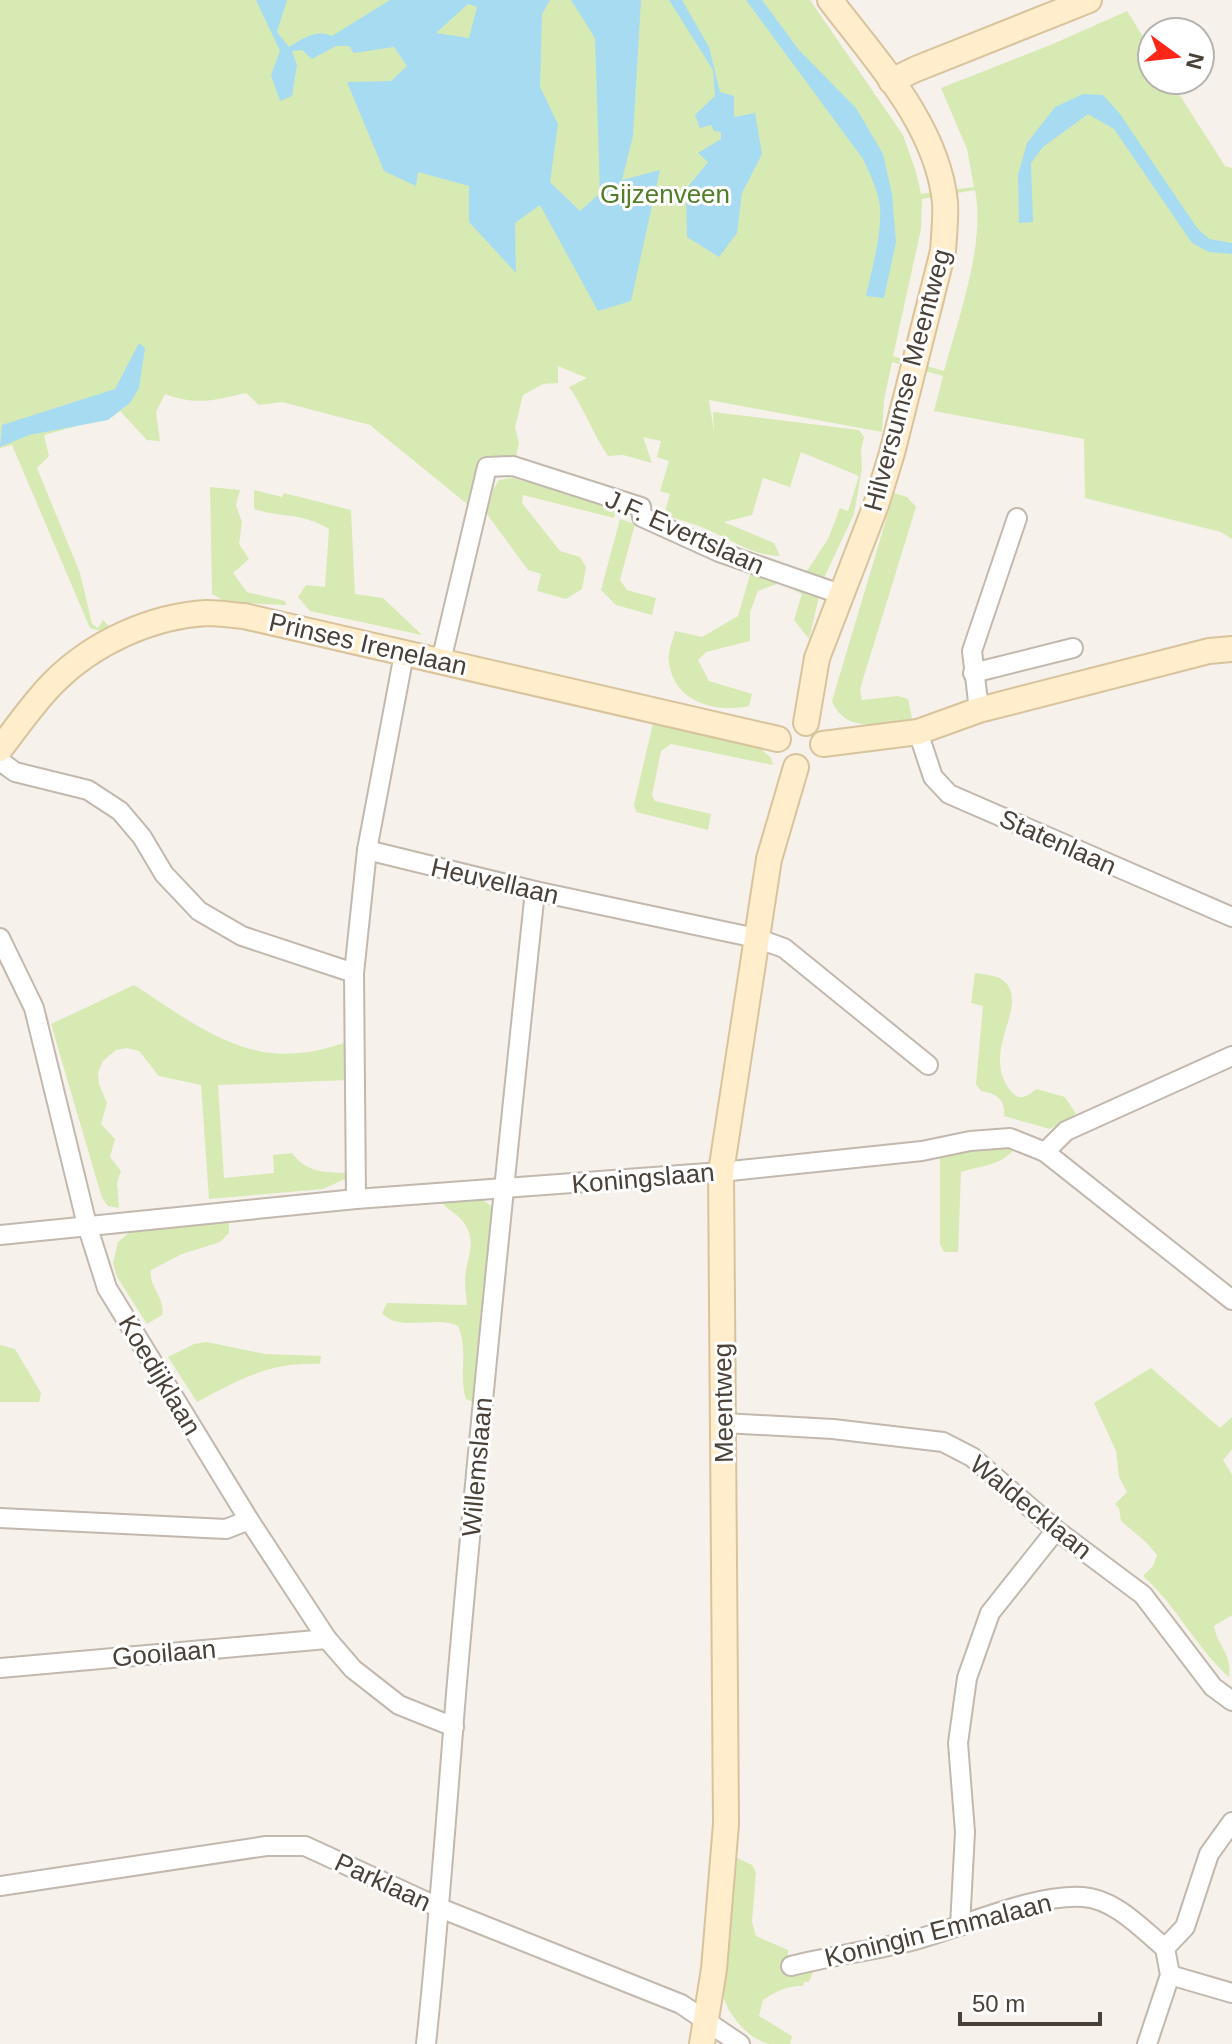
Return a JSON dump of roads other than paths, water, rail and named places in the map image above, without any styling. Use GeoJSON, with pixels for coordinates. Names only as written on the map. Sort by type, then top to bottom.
{"type":"FeatureCollection","features":[{"type":"Feature","properties":{"kind":"main road","name":"Hilversumse Meentweg"},"geometry":{"type":"LineString","coordinates":[[830,0],[891,81],[921,127],[940,175],[945,203],[943,251],[892,453],[843,595]]}},
{"type":"Feature","properties":{"kind":"main road"},"geometry":{"type":"LineString","coordinates":[[891,81],[1089,0]]}},
{"type":"Feature","properties":{"kind":"main road"},"geometry":{"type":"LineString","coordinates":[[806,723],[817,658],[843,595]]}},
{"type":"Feature","properties":{"kind":"main road","name":"Prinses Irenelaan"},"geometry":{"type":"LineString","coordinates":[[0,749],[53,683],[86,654],[135,630],[171,619],[207,613],[244,616],[778,739]]}},
{"type":"Feature","properties":{"kind":"main road"},"geometry":{"type":"LineString","coordinates":[[823,744],[918,732],[979,710],[1209,651],[1232,649]]}},
{"type":"Feature","properties":{"kind":"main road"},"geometry":{"type":"LineString","coordinates":[[806,723],[819,732],[823,744],[811,765],[796,767],[779,754],[778,739],[789,725],[806,723]]}},
{"type":"Feature","properties":{"kind":"main road","name":"Meentweg"},"geometry":{"type":"LineString","coordinates":[[703,2033],[714,1969],[726,1824],[721,1172],[769,859],[796,767]]}},
{"type":"Feature","properties":{"kind":"street","name":"J.F. Evertslaan"},"geometry":{"type":"LineString","coordinates":[[441,661],[487,467],[513,466],[641,507],[642,517],[719,552],[843,595]]}},
{"type":"Feature","properties":{"kind":"street"},"geometry":{"type":"LineString","coordinates":[[979,710],[972,651],[1017,518]]}},
{"type":"Feature","properties":{"kind":"street"},"geometry":{"type":"LineString","coordinates":[[973,673],[1073,648]]}},
{"type":"Feature","properties":{"kind":"street"},"geometry":{"type":"LineString","coordinates":[[356,1199],[354,973],[367,850],[404,654]]}},
{"type":"Feature","properties":{"kind":"street","name":"Statenlaan"},"geometry":{"type":"LineString","coordinates":[[918,732],[933,777],[949,794],[1232,917]]}},
{"type":"Feature","properties":{"kind":"street"},"geometry":{"type":"LineString","coordinates":[[0,761],[15,772],[88,790],[120,811],[142,837],[164,874],[199,911],[242,936],[354,973]]}},
{"type":"Feature","properties":{"kind":"street","name":"Heuvellaan"},"geometry":{"type":"LineString","coordinates":[[367,850],[535,891],[756,938],[784,948],[928,1065]]}},
{"type":"Feature","properties":{"kind":"street","name":"Willemslaan"},"geometry":{"type":"LineString","coordinates":[[426,2044],[504,1190],[535,891]]}},
{"type":"Feature","properties":{"kind":"street","name":"Koedijklaan"},"geometry":{"type":"LineString","coordinates":[[0,938],[34,1008],[87,1225],[107,1288],[249,1520],[327,1639],[353,1669],[399,1705],[454,1727]]}},
{"type":"Feature","properties":{"kind":"street"},"geometry":{"type":"LineString","coordinates":[[1045,1152],[1066,1131],[1232,1056]]}},
{"type":"Feature","properties":{"kind":"street","name":"Koningslaan"},"geometry":{"type":"LineString","coordinates":[[0,1235],[356,1199],[721,1172],[922,1151],[970,1141],[1010,1138],[1045,1152],[1232,1300]]}},
{"type":"Feature","properties":{"kind":"street","name":"Waldecklaan"},"geometry":{"type":"LineString","coordinates":[[724,1423],[833,1429],[943,1442],[972,1457],[1056,1530],[1143,1595],[1213,1687],[1232,1701]]}},
{"type":"Feature","properties":{"kind":"street"},"geometry":{"type":"LineString","coordinates":[[0,1518],[226,1529],[249,1520]]}},
{"type":"Feature","properties":{"kind":"street"},"geometry":{"type":"LineString","coordinates":[[960,1926],[965,1832],[958,1743],[967,1678],[990,1613],[1056,1530]]}},
{"type":"Feature","properties":{"kind":"street","name":"Gooilaan"},"geometry":{"type":"LineString","coordinates":[[0,1668],[327,1639]]}},
{"type":"Feature","properties":{"kind":"street"},"geometry":{"type":"LineString","coordinates":[[1147,2044],[1170,1975],[1165,1948],[1185,1927],[1209,1854],[1232,1822]]}},
{"type":"Feature","properties":{"kind":"street","name":"Parklaan"},"geometry":{"type":"LineString","coordinates":[[0,1886],[266,1846],[305,1846],[440,1908],[681,2004],[703,2033],[740,2044]]}},
{"type":"Feature","properties":{"kind":"street","name":"Koningin Emmalaan"},"geometry":{"type":"LineString","coordinates":[[791,1966],[909,1941],[1041,1901],[1085,1897],[1116,1908],[1165,1948]]}},
{"type":"Feature","properties":{"kind":"street"},"geometry":{"type":"LineString","coordinates":[[1170,1975],[1232,1993]]}},
{"type":"Feature","properties":{"kind":"water"},"geometry":{"type":"Polygon","coordinates":[[[256,0],[287,0],[277,32],[289,47],[315,34],[332,36],[390,0],[550,0],[542,14],[540,87],[558,124],[550,182],[580,211],[600,193],[595,38],[571,0],[641,0],[633,136],[622,180],[660,170],[631,301],[598,311],[540,205],[515,223],[516,273],[469,222],[469,186],[418,172],[416,186],[384,171],[347,82],[391,81],[407,66],[394,47],[354,53],[349,46],[336,46],[312,59],[302,50],[292,51],[297,65],[292,96],[280,101],[271,75],[280,51],[256,0]],[[468,4],[436,33],[469,38],[477,7],[468,4]]]}},
{"type":"Feature","properties":{"kind":"water"},"geometry":{"type":"Polygon","coordinates":[[[669,0],[682,0],[709,47],[720,92],[734,96],[734,117],[755,113],[762,154],[742,193],[737,233],[719,257],[687,237],[686,189],[708,162],[698,153],[721,139],[721,132],[714,131],[711,125],[700,128],[695,115],[715,96],[713,70],[669,0]]]}},
{"type":"Feature","properties":{"kind":"water"},"geometry":{"type":"Polygon","coordinates":[[[746,0],[762,0],[799,50],[856,108],[883,154],[892,194],[896,242],[884,298],[866,296],[880,229],[880,207],[866,165],[746,0]]]}},
{"type":"Feature","properties":{"kind":"water"},"geometry":{"type":"Polygon","coordinates":[[[1083,94],[1103,95],[1120,114],[1197,228],[1209,239],[1232,243],[1232,254],[1209,252],[1192,243],[1114,129],[1088,114],[1043,147],[1031,163],[1033,222],[1019,223],[1018,175],[1027,143],[1055,107],[1083,94]]]}},
{"type":"Feature","properties":{"kind":"water"},"geometry":{"type":"Polygon","coordinates":[[[139,343],[145,348],[139,388],[130,403],[108,420],[29,435],[0,447],[2,425],[115,389],[139,343]]]}},
{"type":"Feature","properties":{"kind":"park label","name":"Gijzenveen"},"geometry":{"type":"Point","coordinates":[665,194]}}]}
